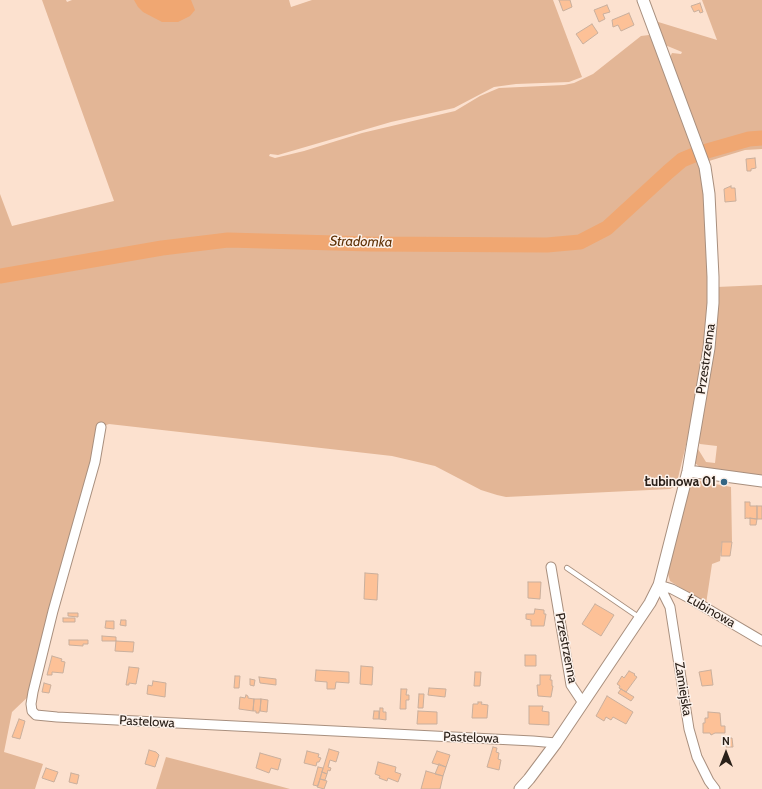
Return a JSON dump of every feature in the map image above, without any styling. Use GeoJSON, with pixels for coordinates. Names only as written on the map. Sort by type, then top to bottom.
{"type":"FeatureCollection","features":[{"type":"Feature","properties":{"kind":"street","name":"Przestrzenna"},"geometry":{"type":"LineString","coordinates":[[520,789],[530,779],[556,743],[640,618],[659,585],[688,471],[709,348],[713,303],[711,223],[705,167],[642,0]]}},
{"type":"Feature","properties":{"kind":"street","name":"Pastelowa"},"geometry":{"type":"LineString","coordinates":[[101,427],[95,462],[53,611],[33,692],[31,704],[32,711],[36,715],[556,743]]}},
{"type":"Feature","properties":{"kind":"street"},"geometry":{"type":"LineString","coordinates":[[688,471],[762,481]]}},
{"type":"Feature","properties":{"kind":"street","name":"Przestrzenna"},"geometry":{"type":"LineString","coordinates":[[551,567],[571,686],[583,703]]}},
{"type":"Feature","properties":{"kind":"street","name":"Łubinowa"},"geometry":{"type":"LineString","coordinates":[[659,585],[672,589],[689,598],[762,641]]}},
{"type":"Feature","properties":{"kind":"street","name":"Zamiejska"},"geometry":{"type":"LineString","coordinates":[[659,585],[670,607],[689,728],[697,757],[709,781],[716,789]]}},
{"type":"Feature","properties":{"kind":"lane"},"geometry":{"type":"LineString","coordinates":[[567,568],[640,618]]}},
{"type":"Feature","properties":{"kind":"shaded area"},"geometry":{"type":"Polygon","coordinates":[[[42,0],[66,0],[67,2],[72,0],[289,0],[291,7],[312,0],[553,0],[582,77],[569,82],[516,84],[494,87],[454,108],[391,122],[278,155],[270,154],[269,156],[275,158],[304,151],[362,133],[455,111],[480,96],[499,88],[564,85],[574,83],[593,74],[641,36],[649,35],[684,123],[702,177],[705,197],[708,294],[707,321],[702,364],[693,416],[676,486],[670,489],[506,497],[481,490],[435,466],[392,456],[109,424],[101,427],[33,692],[12,712],[4,752],[43,764],[35,789],[0,789],[0,194],[12,226],[114,201],[42,0]]]}},
{"type":"Feature","properties":{"kind":"shaded area"},"geometry":{"type":"Polygon","coordinates":[[[134,0],[191,0],[195,10],[190,16],[178,22],[162,22],[143,12],[134,0]]]}},
{"type":"Feature","properties":{"kind":"shaded area"},"geometry":{"type":"Polygon","coordinates":[[[702,0],[762,0],[762,149],[745,150],[709,161],[669,59],[672,53],[681,54],[682,52],[665,45],[655,21],[717,40],[702,0]]]}},
{"type":"Feature","properties":{"kind":"shaded area"},"geometry":{"type":"Polygon","coordinates":[[[762,285],[762,477],[700,467],[695,463],[694,451],[698,449],[706,462],[715,463],[717,446],[700,444],[697,441],[717,287],[762,285]]]}},
{"type":"Feature","properties":{"kind":"shaded area"},"geometry":{"type":"Polygon","coordinates":[[[695,480],[731,487],[732,542],[722,542],[720,561],[712,564],[706,604],[670,581],[667,570],[689,483],[695,480]]]}},
{"type":"Feature","properties":{"kind":"shaded area"},"geometry":{"type":"Polygon","coordinates":[[[166,757],[279,786],[290,789],[156,789],[166,757]]]}},
{"type":"Feature","properties":{"kind":"building"},"geometry":{"type":"Polygon","coordinates":[[[559,0],[570,0],[572,7],[563,11],[559,0]]]}},
{"type":"Feature","properties":{"kind":"building"},"geometry":{"type":"Polygon","coordinates":[[[700,3],[703,12],[700,13],[699,10],[694,12],[691,6],[700,3]]]}},
{"type":"Feature","properties":{"kind":"building"},"geometry":{"type":"Polygon","coordinates":[[[607,5],[610,12],[603,14],[605,19],[599,22],[594,10],[607,5]]]}},
{"type":"Feature","properties":{"kind":"building"},"geometry":{"type":"Polygon","coordinates":[[[629,13],[634,25],[621,31],[618,25],[613,27],[612,20],[629,13]]]}},
{"type":"Feature","properties":{"kind":"building"},"geometry":{"type":"Polygon","coordinates":[[[592,24],[598,33],[583,44],[576,34],[592,24]]]}},
{"type":"Feature","properties":{"kind":"building"},"geometry":{"type":"Polygon","coordinates":[[[755,158],[756,168],[751,169],[751,171],[747,171],[746,159],[755,158]]]}},
{"type":"Feature","properties":{"kind":"building"},"geometry":{"type":"Polygon","coordinates":[[[731,186],[731,188],[735,188],[736,201],[725,202],[724,189],[731,186]]]}},
{"type":"Feature","properties":{"kind":"building"},"geometry":{"type":"Polygon","coordinates":[[[745,502],[750,502],[750,506],[757,506],[757,519],[745,519],[745,502]]]}},
{"type":"Feature","properties":{"kind":"building"},"geometry":{"type":"Polygon","coordinates":[[[757,506],[762,506],[762,519],[757,519],[757,506]]]}},
{"type":"Feature","properties":{"kind":"building"},"geometry":{"type":"Polygon","coordinates":[[[750,518],[757,519],[756,525],[750,525],[750,518]]]}},
{"type":"Feature","properties":{"kind":"building"},"geometry":{"type":"Polygon","coordinates":[[[722,542],[732,542],[730,556],[721,556],[722,542]]]}},
{"type":"Feature","properties":{"kind":"building"},"geometry":{"type":"Polygon","coordinates":[[[365,573],[378,574],[377,600],[364,599],[365,573]]]}},
{"type":"Feature","properties":{"kind":"building"},"geometry":{"type":"Polygon","coordinates":[[[528,582],[541,582],[540,599],[528,598],[528,582]]]}},
{"type":"Feature","properties":{"kind":"building"},"geometry":{"type":"Polygon","coordinates":[[[595,604],[614,615],[601,636],[582,624],[595,604]]]}},
{"type":"Feature","properties":{"kind":"building"},"geometry":{"type":"Polygon","coordinates":[[[535,609],[544,610],[544,614],[546,614],[544,626],[531,626],[531,620],[526,619],[526,614],[534,614],[535,609]]]}},
{"type":"Feature","properties":{"kind":"building"},"geometry":{"type":"Polygon","coordinates":[[[68,613],[78,613],[78,617],[68,616],[68,613]]]}},
{"type":"Feature","properties":{"kind":"building"},"geometry":{"type":"Polygon","coordinates":[[[63,618],[75,618],[75,622],[63,622],[63,618]]]}},
{"type":"Feature","properties":{"kind":"building"},"geometry":{"type":"Polygon","coordinates":[[[121,620],[126,620],[126,626],[120,625],[121,620]]]}},
{"type":"Feature","properties":{"kind":"building"},"geometry":{"type":"Polygon","coordinates":[[[106,621],[114,621],[114,629],[105,628],[106,621]]]}},
{"type":"Feature","properties":{"kind":"building"},"geometry":{"type":"Polygon","coordinates":[[[102,636],[116,637],[116,641],[102,641],[102,636]]]}},
{"type":"Feature","properties":{"kind":"building"},"geometry":{"type":"Polygon","coordinates":[[[69,640],[88,640],[88,644],[83,644],[83,646],[69,645],[69,640]]]}},
{"type":"Feature","properties":{"kind":"building"},"geometry":{"type":"Polygon","coordinates":[[[116,641],[134,642],[133,652],[115,651],[116,641]]]}},
{"type":"Feature","properties":{"kind":"building"},"geometry":{"type":"Polygon","coordinates":[[[525,655],[536,655],[536,666],[525,666],[525,655]]]}},
{"type":"Feature","properties":{"kind":"building"},"geometry":{"type":"Polygon","coordinates":[[[52,656],[62,659],[61,661],[65,662],[63,673],[52,672],[52,675],[47,675],[52,656]]]}},
{"type":"Feature","properties":{"kind":"building"},"geometry":{"type":"Polygon","coordinates":[[[361,666],[373,667],[372,685],[360,684],[361,666]]]}},
{"type":"Feature","properties":{"kind":"building"},"geometry":{"type":"Polygon","coordinates":[[[129,667],[139,668],[136,684],[129,683],[129,685],[126,685],[129,667]]]}},
{"type":"Feature","properties":{"kind":"building"},"geometry":{"type":"Polygon","coordinates":[[[316,670],[349,672],[349,683],[336,682],[335,689],[327,689],[327,682],[315,681],[316,670]]]}},
{"type":"Feature","properties":{"kind":"building"},"geometry":{"type":"Polygon","coordinates":[[[711,670],[713,685],[702,686],[699,672],[711,670]]]}},
{"type":"Feature","properties":{"kind":"building"},"geometry":{"type":"Polygon","coordinates":[[[629,671],[637,677],[626,692],[619,688],[620,686],[617,684],[622,676],[624,678],[629,671]]]}},
{"type":"Feature","properties":{"kind":"building"},"geometry":{"type":"Polygon","coordinates":[[[475,672],[481,672],[480,686],[474,686],[475,672]]]}},
{"type":"Feature","properties":{"kind":"building"},"geometry":{"type":"Polygon","coordinates":[[[540,675],[551,675],[550,680],[552,680],[553,686],[551,697],[538,696],[537,685],[540,685],[540,675]]]}},
{"type":"Feature","properties":{"kind":"building"},"geometry":{"type":"Polygon","coordinates":[[[235,676],[240,676],[239,688],[234,688],[235,676]]]}},
{"type":"Feature","properties":{"kind":"building"},"geometry":{"type":"Polygon","coordinates":[[[259,677],[276,679],[276,685],[260,683],[259,677]]]}},
{"type":"Feature","properties":{"kind":"building"},"geometry":{"type":"Polygon","coordinates":[[[250,679],[255,680],[254,686],[250,685],[250,679]]]}},
{"type":"Feature","properties":{"kind":"building"},"geometry":{"type":"Polygon","coordinates":[[[153,681],[166,683],[165,697],[147,694],[148,685],[152,686],[153,681]]]}},
{"type":"Feature","properties":{"kind":"building"},"geometry":{"type":"Polygon","coordinates":[[[44,683],[51,685],[49,693],[42,692],[44,683]]]}},
{"type":"Feature","properties":{"kind":"building"},"geometry":{"type":"Polygon","coordinates":[[[429,688],[446,689],[445,697],[428,695],[429,688]]]}},
{"type":"Feature","properties":{"kind":"building"},"geometry":{"type":"Polygon","coordinates":[[[401,689],[407,689],[406,695],[409,695],[409,700],[406,700],[406,709],[400,709],[401,689]]]}},
{"type":"Feature","properties":{"kind":"building"},"geometry":{"type":"Polygon","coordinates":[[[621,689],[634,697],[631,701],[618,693],[621,689]]]}},
{"type":"Feature","properties":{"kind":"building"},"geometry":{"type":"Polygon","coordinates":[[[419,694],[424,694],[423,708],[418,708],[419,694]]]}},
{"type":"Feature","properties":{"kind":"building"},"geometry":{"type":"Polygon","coordinates":[[[246,695],[248,698],[254,699],[253,711],[239,709],[240,697],[245,698],[246,695]]]}},
{"type":"Feature","properties":{"kind":"building"},"geometry":{"type":"Polygon","coordinates":[[[607,696],[633,712],[626,724],[613,717],[611,720],[606,717],[604,721],[596,716],[607,696]]]}},
{"type":"Feature","properties":{"kind":"building"},"geometry":{"type":"Polygon","coordinates":[[[254,699],[261,699],[259,713],[253,711],[254,699]]]}},
{"type":"Feature","properties":{"kind":"building"},"geometry":{"type":"Polygon","coordinates":[[[261,699],[268,700],[267,712],[260,711],[261,699]]]}},
{"type":"Feature","properties":{"kind":"building"},"geometry":{"type":"Polygon","coordinates":[[[478,702],[488,705],[487,718],[472,718],[473,704],[478,704],[478,702]]]}},
{"type":"Feature","properties":{"kind":"building"},"geometry":{"type":"Polygon","coordinates":[[[529,706],[543,706],[542,711],[549,712],[549,725],[529,724],[529,706]]]}},
{"type":"Feature","properties":{"kind":"building"},"geometry":{"type":"Polygon","coordinates":[[[380,708],[383,708],[383,712],[386,712],[386,720],[379,719],[380,708]]]}},
{"type":"Feature","properties":{"kind":"building"},"geometry":{"type":"Polygon","coordinates":[[[374,711],[379,711],[379,719],[373,719],[374,711]]]}},
{"type":"Feature","properties":{"kind":"building"},"geometry":{"type":"Polygon","coordinates":[[[418,711],[437,712],[437,724],[417,724],[418,711]]]}},
{"type":"Feature","properties":{"kind":"building"},"geometry":{"type":"Polygon","coordinates":[[[708,712],[720,713],[721,726],[725,726],[725,733],[715,733],[711,735],[710,733],[703,733],[703,723],[705,723],[705,718],[708,718],[708,712]]]}},
{"type":"Feature","properties":{"kind":"building"},"geometry":{"type":"Polygon","coordinates":[[[19,719],[25,721],[20,739],[12,737],[19,719]]]}},
{"type":"Feature","properties":{"kind":"building"},"geometry":{"type":"Polygon","coordinates":[[[725,738],[732,738],[733,747],[726,747],[725,738]]]}},
{"type":"Feature","properties":{"kind":"building"},"geometry":{"type":"Polygon","coordinates":[[[493,747],[497,748],[496,752],[499,753],[498,759],[501,760],[499,770],[487,767],[493,747]]]}},
{"type":"Feature","properties":{"kind":"building"},"geometry":{"type":"Polygon","coordinates":[[[329,749],[339,752],[336,762],[330,760],[328,767],[331,768],[330,771],[328,770],[327,774],[322,772],[329,749]]]}},
{"type":"Feature","properties":{"kind":"building"},"geometry":{"type":"Polygon","coordinates":[[[149,750],[156,752],[159,755],[155,767],[145,764],[149,750]]]}},
{"type":"Feature","properties":{"kind":"building"},"geometry":{"type":"Polygon","coordinates":[[[307,751],[319,754],[318,757],[321,758],[319,762],[317,762],[316,766],[304,763],[307,751]]]}},
{"type":"Feature","properties":{"kind":"building"},"geometry":{"type":"Polygon","coordinates":[[[437,751],[450,755],[446,767],[432,763],[437,751]]]}},
{"type":"Feature","properties":{"kind":"building"},"geometry":{"type":"Polygon","coordinates":[[[260,753],[281,759],[278,770],[271,768],[269,773],[256,768],[260,753]]]}},
{"type":"Feature","properties":{"kind":"building"},"geometry":{"type":"Polygon","coordinates":[[[378,762],[396,767],[395,772],[401,774],[398,782],[388,778],[387,781],[379,778],[380,776],[375,774],[378,762]]]}},
{"type":"Feature","properties":{"kind":"building"},"geometry":{"type":"Polygon","coordinates":[[[439,764],[446,767],[443,776],[435,774],[439,764]]]}},
{"type":"Feature","properties":{"kind":"building"},"geometry":{"type":"Polygon","coordinates":[[[318,767],[323,768],[318,786],[313,785],[318,767]]]}},
{"type":"Feature","properties":{"kind":"building"},"geometry":{"type":"Polygon","coordinates":[[[46,768],[58,772],[54,782],[42,778],[46,768]]]}},
{"type":"Feature","properties":{"kind":"building"},"geometry":{"type":"Polygon","coordinates":[[[426,771],[443,776],[440,789],[421,789],[426,771]]]}},
{"type":"Feature","properties":{"kind":"building"},"geometry":{"type":"Polygon","coordinates":[[[322,772],[327,774],[325,780],[320,779],[322,772]]]}},
{"type":"Feature","properties":{"kind":"building"},"geometry":{"type":"Polygon","coordinates":[[[71,773],[79,775],[77,784],[69,782],[71,773]]]}},
{"type":"Feature","properties":{"kind":"building"},"geometry":{"type":"Polygon","coordinates":[[[320,779],[327,781],[324,789],[317,787],[320,779]]]}},
{"type":"Feature","properties":{"kind":"waterway","name":"Stradomka"},"geometry":{"type":"LineString","coordinates":[[700,153],[749,139],[762,138]]}},
{"type":"Feature","properties":{"kind":"waterway","name":"Stradomka"},"geometry":{"type":"LineString","coordinates":[[0,276],[162,248],[228,240],[370,244],[547,245],[580,242],[607,228],[682,160],[694,155]]}},
{"type":"Feature","properties":{"kind":"place","name":"Łubinowa 01"},"geometry":{"type":"Point","coordinates":[724,482]}}]}
